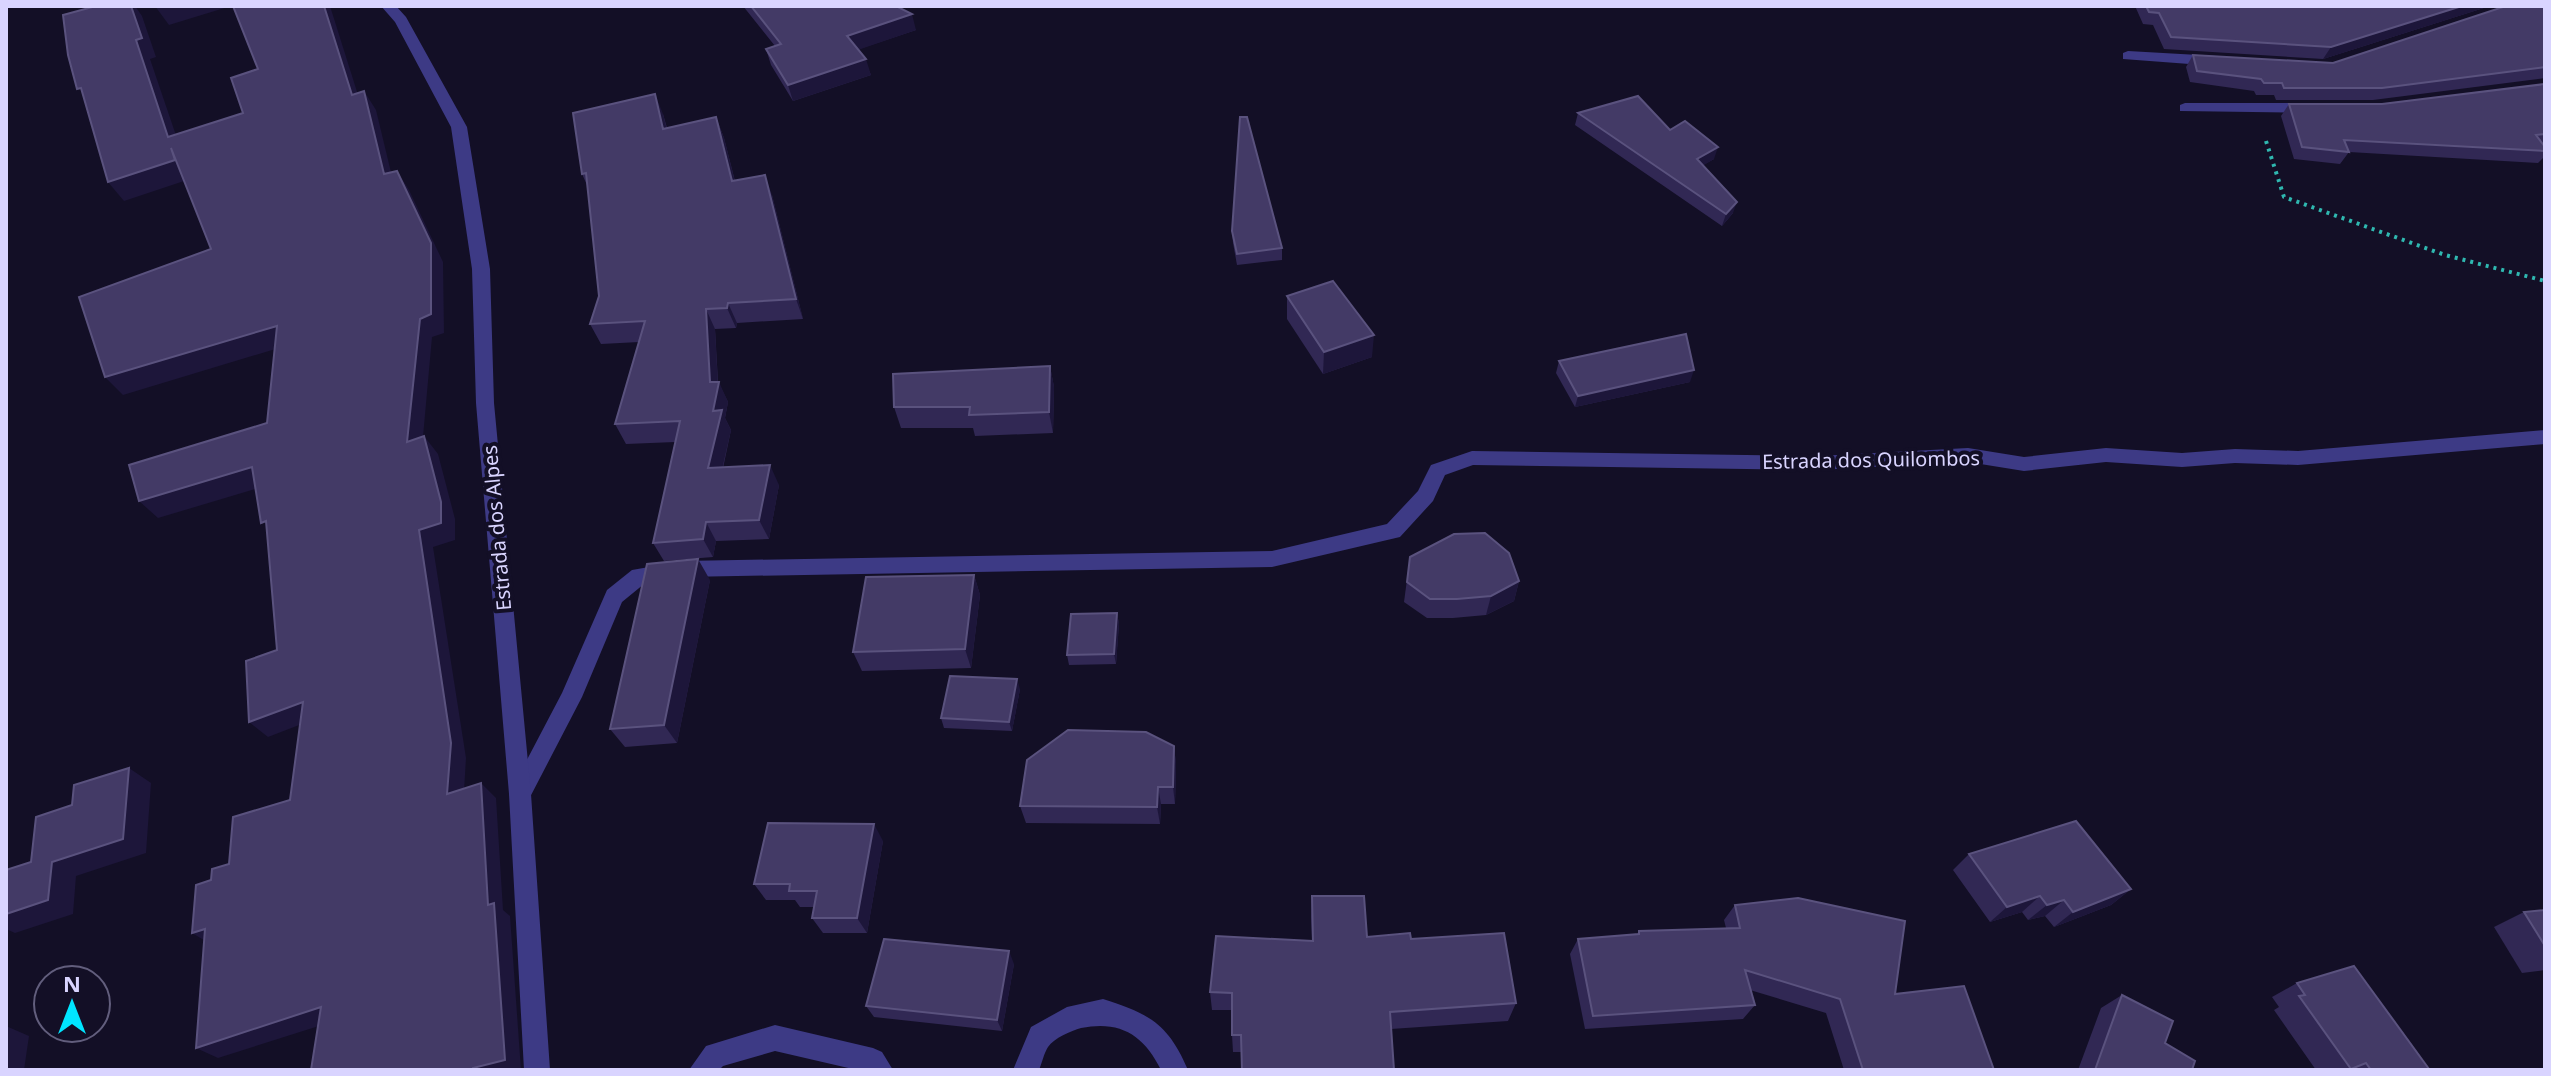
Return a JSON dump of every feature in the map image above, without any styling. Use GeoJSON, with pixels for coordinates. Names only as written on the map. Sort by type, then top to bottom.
{"type":"FeatureCollection","features":[{"type":"Feature","properties":{"kind":"street","name":"Estrada dos Alpes"},"geometry":{"type":"LineString","coordinates":[[388,6],[401,20],[459,127],[481,269],[485,403],[520,794],[537,1070]]}},
{"type":"Feature","properties":{"kind":"street"},"geometry":{"type":"LineString","coordinates":[[2128,56],[2234,62]]}},
{"type":"Feature","properties":{"kind":"street"},"geometry":{"type":"LineString","coordinates":[[2185,108],[2326,108]]}},
{"type":"Feature","properties":{"kind":"street","name":"Estrada dos Quilombos"},"geometry":{"type":"LineString","coordinates":[[520,794],[571,697],[614,596],[639,576],[683,569],[1272,559],[1393,531],[1426,496],[1438,470],[1472,458],[1818,463],[1968,455],[2024,464],[2106,455],[2182,460],[2235,456],[2298,458],[2545,437]]}},
{"type":"Feature","properties":{"kind":"street"},"geometry":{"type":"LineString","coordinates":[[1026,1070],[1040,1036],[1067,1019],[1103,1011],[1138,1023],[1160,1041],[1175,1070]]}},
{"type":"Feature","properties":{"kind":"street"},"geometry":{"type":"LineString","coordinates":[[702,1070],[715,1055],[775,1038],[873,1061],[880,1070]]}},
{"type":"Feature","properties":{"kind":"path"},"geometry":{"type":"LineString","coordinates":[[2266,141],[2284,197],[2445,255],[2545,281]]}},
{"type":"Feature","properties":{"kind":"building"},"geometry":{"type":"Polygon","coordinates":[[[96,6],[131,6],[142,38],[136,40],[168,137],[243,113],[231,78],[258,69],[233,6],[324,6],[352,95],[364,91],[384,174],[397,171],[431,243],[431,314],[420,319],[407,442],[424,436],[441,502],[441,523],[419,530],[451,743],[447,794],[481,783],[488,905],[494,903],[505,1060],[473,1070],[311,1070],[321,1007],[196,1048],[205,929],[192,933],[196,885],[211,880],[212,869],[229,864],[233,817],[290,800],[303,702],[249,722],[246,661],[277,650],[266,521],[261,523],[252,467],[139,501],[129,465],[267,423],[277,326],[105,377],[79,297],[211,249],[171,148],[175,160],[108,182],[81,88],[77,89],[68,55],[63,15],[96,6]]]}},
{"type":"Feature","properties":{"kind":"building"},"geometry":{"type":"Polygon","coordinates":[[[751,6],[896,6],[912,14],[847,36],[866,59],[788,85],[766,49],[781,44],[751,6]]]}},
{"type":"Feature","properties":{"kind":"building"},"geometry":{"type":"Polygon","coordinates":[[[2146,6],[2462,6],[2331,47],[2171,37],[2159,13],[2149,12],[2146,6]]]}},
{"type":"Feature","properties":{"kind":"building"},"geometry":{"type":"Polygon","coordinates":[[[2506,6],[2545,6],[2545,67],[2382,88],[2284,88],[2282,83],[2264,83],[2261,79],[2197,71],[2193,55],[2333,63],[2506,6]]]}},
{"type":"Feature","properties":{"kind":"building"},"geometry":{"type":"Polygon","coordinates":[[[2545,84],[2545,134],[2536,135],[2545,151],[2344,140],[2349,152],[2302,147],[2289,104],[2382,104],[2545,84]]]}},
{"type":"Feature","properties":{"kind":"building"},"geometry":{"type":"Polygon","coordinates":[[[655,94],[663,129],[716,117],[732,181],[765,175],[796,299],[728,303],[727,308],[706,309],[710,382],[719,382],[713,411],[722,410],[708,468],[770,465],[759,520],[706,522],[703,539],[653,543],[680,421],[615,424],[645,321],[590,324],[599,296],[586,173],[582,174],[573,113],[655,94]]]}},
{"type":"Feature","properties":{"kind":"building"},"geometry":{"type":"Polygon","coordinates":[[[1638,96],[1670,130],[1685,121],[1718,147],[1697,159],[1737,202],[1726,214],[1578,113],[1638,96]]]}},
{"type":"Feature","properties":{"kind":"building"},"geometry":{"type":"Polygon","coordinates":[[[1240,117],[1247,117],[1282,248],[1237,254],[1232,231],[1240,117]]]}},
{"type":"Feature","properties":{"kind":"building"},"geometry":{"type":"Polygon","coordinates":[[[1333,281],[1374,335],[1324,352],[1287,296],[1333,281]]]}},
{"type":"Feature","properties":{"kind":"building"},"geometry":{"type":"Polygon","coordinates":[[[1686,334],[1694,370],[1578,396],[1559,361],[1686,334]]]}},
{"type":"Feature","properties":{"kind":"building"},"geometry":{"type":"Polygon","coordinates":[[[1050,366],[1049,412],[969,415],[970,407],[894,407],[893,374],[1050,366]]]}},
{"type":"Feature","properties":{"kind":"building"},"geometry":{"type":"Polygon","coordinates":[[[1485,533],[1509,553],[1519,581],[1491,596],[1457,599],[1430,599],[1407,582],[1410,557],[1454,534],[1485,533]]]}},
{"type":"Feature","properties":{"kind":"building"},"geometry":{"type":"Polygon","coordinates":[[[698,559],[664,725],[610,729],[647,564],[698,559]]]}},
{"type":"Feature","properties":{"kind":"building"},"geometry":{"type":"Polygon","coordinates":[[[974,575],[965,649],[853,652],[866,577],[974,575]]]}},
{"type":"Feature","properties":{"kind":"building"},"geometry":{"type":"Polygon","coordinates":[[[1117,613],[1114,654],[1067,655],[1071,614],[1117,613]]]}},
{"type":"Feature","properties":{"kind":"building"},"geometry":{"type":"Polygon","coordinates":[[[950,676],[1017,679],[1009,722],[941,718],[950,676]]]}},
{"type":"Feature","properties":{"kind":"building"},"geometry":{"type":"Polygon","coordinates":[[[1068,730],[1146,732],[1174,746],[1173,787],[1158,787],[1157,807],[1020,806],[1027,760],[1068,730]]]}},
{"type":"Feature","properties":{"kind":"building"},"geometry":{"type":"Polygon","coordinates":[[[129,768],[123,839],[52,862],[48,900],[6,914],[6,870],[31,862],[36,817],[72,805],[74,785],[129,768]]]}},
{"type":"Feature","properties":{"kind":"building"},"geometry":{"type":"Polygon","coordinates":[[[2076,821],[2131,889],[2073,912],[2064,900],[2047,905],[2040,896],[2007,907],[1969,854],[2076,821]]]}},
{"type":"Feature","properties":{"kind":"building"},"geometry":{"type":"Polygon","coordinates":[[[768,823],[874,824],[857,918],[812,918],[817,891],[789,891],[790,884],[754,884],[768,823]]]}},
{"type":"Feature","properties":{"kind":"building"},"geometry":{"type":"Polygon","coordinates":[[[1312,896],[1364,896],[1367,937],[1410,933],[1411,939],[1504,933],[1516,1003],[1390,1012],[1394,1070],[1242,1070],[1241,1035],[1232,1035],[1232,993],[1210,992],[1216,936],[1313,941],[1312,896]]]}},
{"type":"Feature","properties":{"kind":"building"},"geometry":{"type":"Polygon","coordinates":[[[1798,898],[1905,921],[1895,994],[1964,986],[1994,1070],[1863,1070],[1840,999],[1745,970],[1755,1005],[1593,1016],[1578,939],[1639,934],[1639,931],[1740,928],[1735,905],[1798,898]]]}},
{"type":"Feature","properties":{"kind":"building"},"geometry":{"type":"Polygon","coordinates":[[[2545,910],[2545,946],[2524,912],[2545,910]]]}},
{"type":"Feature","properties":{"kind":"building"},"geometry":{"type":"Polygon","coordinates":[[[884,939],[1009,951],[997,1020],[866,1006],[884,939]]]}},
{"type":"Feature","properties":{"kind":"building"},"geometry":{"type":"Polygon","coordinates":[[[2354,966],[2429,1069],[2371,1070],[2366,1063],[2351,1069],[2299,996],[2305,995],[2297,983],[2354,966]]]}},
{"type":"Feature","properties":{"kind":"building"},"geometry":{"type":"Polygon","coordinates":[[[2122,995],[2173,1021],[2165,1043],[2195,1061],[2192,1070],[2095,1070],[2122,995]]]}}]}
